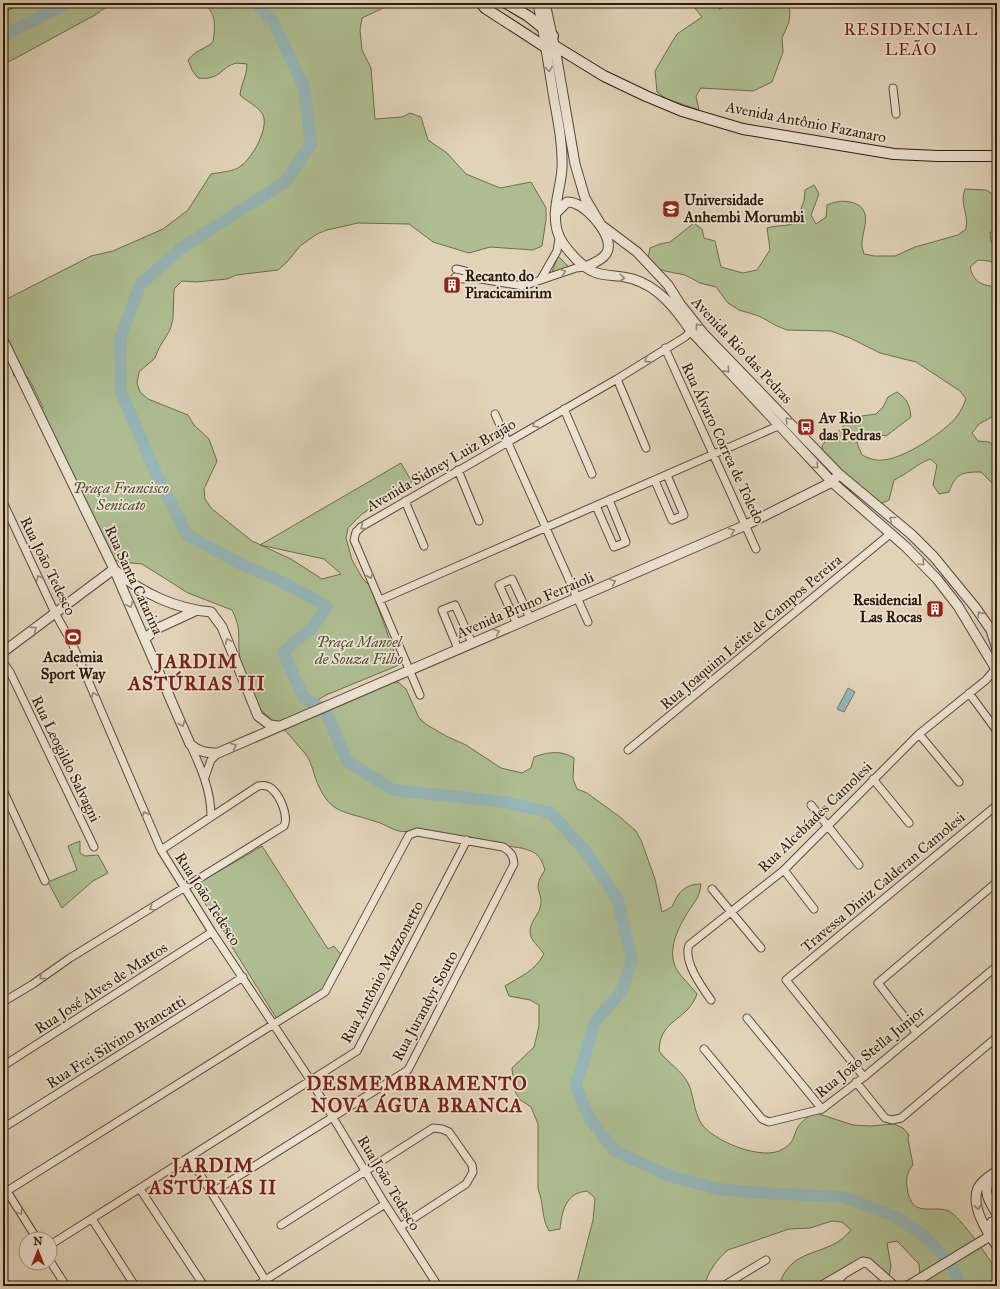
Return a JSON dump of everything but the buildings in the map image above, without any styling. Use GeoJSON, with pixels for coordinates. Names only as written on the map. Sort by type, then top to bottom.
{"type":"FeatureCollection","features":[{"type":"Feature","properties":{"kind":"main road","name":"Avenida Antônio Fazanaro"},"geometry":{"type":"LineString","coordinates":[[481,3],[515,26],[604,76],[682,111],[743,129],[894,154],[997,156]]}},
{"type":"Feature","properties":{"kind":"main road","name":"Avenida Antônio Fazanaro"},"geometry":{"type":"LineString","coordinates":[[505,3],[521,12],[544,30],[552,46]]}},
{"type":"Feature","properties":{"kind":"main road"},"geometry":{"type":"LineString","coordinates":[[494,13],[503,11],[505,3]]}},
{"type":"Feature","properties":{"kind":"main road"},"geometry":{"type":"LineString","coordinates":[[515,26],[513,21],[514,18],[521,12]]}},
{"type":"Feature","properties":{"kind":"street"},"geometry":{"type":"LineString","coordinates":[[3,8],[13,3]]}},
{"type":"Feature","properties":{"kind":"street"},"geometry":{"type":"LineString","coordinates":[[538,3],[544,30]]}},
{"type":"Feature","properties":{"kind":"street","name":"Avenida Rio das Pedras"},"geometry":{"type":"LineString","coordinates":[[545,3],[575,164],[585,198],[601,226],[637,252],[668,285],[680,304],[703,333],[839,474],[911,534],[943,567],[976,607],[990,630],[997,649]]}},
{"type":"Feature","properties":{"kind":"street","name":"Avenida Rio das Pedras"},"geometry":{"type":"LineString","coordinates":[[542,279],[557,251],[559,238],[555,214],[562,168],[552,46]]}},
{"type":"Feature","properties":{"kind":"street"},"geometry":{"type":"LineString","coordinates":[[893,88],[896,114]]}},
{"type":"Feature","properties":{"kind":"street"},"geometry":{"type":"LineString","coordinates":[[455,277],[463,279],[470,277],[523,286],[576,268],[585,267],[602,258],[608,249],[609,244],[601,226],[577,204],[567,202],[560,207],[555,214]]}},
{"type":"Feature","properties":{"kind":"street","name":"Avenida Rio das Pedras"},"geometry":{"type":"LineString","coordinates":[[559,238],[566,248],[585,267],[597,274],[633,279],[658,293],[671,304],[691,331],[778,426],[832,482],[906,547],[937,579],[958,606],[997,669]]}},
{"type":"Feature","properties":{"kind":"street"},"geometry":{"type":"LineString","coordinates":[[456,269],[465,271],[470,277]]}},
{"type":"Feature","properties":{"kind":"street","name":"Avenida Sidney Luiz Brajão"},"geometry":{"type":"LineString","coordinates":[[420,695],[354,540],[356,532],[361,526],[617,379],[685,337],[691,331]]}},
{"type":"Feature","properties":{"kind":"street","name":"Rua Santa Catarina"},"geometry":{"type":"LineString","coordinates":[[3,340],[146,638],[205,778],[211,804],[210,816]]}},
{"type":"Feature","properties":{"kind":"street","name":"Rua Álvaro Correa de Toledo"},"geometry":{"type":"LineString","coordinates":[[665,348],[756,548]]}},
{"type":"Feature","properties":{"kind":"street"},"geometry":{"type":"LineString","coordinates":[[617,379],[646,448]]}},
{"type":"Feature","properties":{"kind":"street"},"geometry":{"type":"LineString","coordinates":[[564,409],[592,474]]}},
{"type":"Feature","properties":{"kind":"street"},"geometry":{"type":"LineString","coordinates":[[495,414],[588,622]]}},
{"type":"Feature","properties":{"kind":"street"},"geometry":{"type":"LineString","coordinates":[[380,600],[778,426]]}},
{"type":"Feature","properties":{"kind":"street"},"geometry":{"type":"LineString","coordinates":[[458,470],[479,521]]}},
{"type":"Feature","properties":{"kind":"street","name":"Avenida Bruno Ferraioli"},"geometry":{"type":"LineString","coordinates":[[218,753],[746,525],[832,482],[839,474]]}},
{"type":"Feature","properties":{"kind":"street"},"geometry":{"type":"LineString","coordinates":[[655,481],[672,520],[684,515],[667,475]]}},
{"type":"Feature","properties":{"kind":"street"},"geometry":{"type":"LineString","coordinates":[[596,506],[614,547],[626,542],[609,500]]}},
{"type":"Feature","properties":{"kind":"street"},"geometry":{"type":"LineString","coordinates":[[405,501],[424,546]]}},
{"type":"Feature","properties":{"kind":"street","name":"Rua João Tedesco"},"geometry":{"type":"LineString","coordinates":[[3,502],[55,613],[72,642],[161,850],[212,932],[334,1117],[385,1204],[438,1286]]}},
{"type":"Feature","properties":{"kind":"street","name":"Rua Joaquim Leite de Campos Pereira"},"geometry":{"type":"LineString","coordinates":[[628,750],[890,534]]}},
{"type":"Feature","properties":{"kind":"street"},"geometry":{"type":"LineString","coordinates":[[3,652],[114,569],[129,582],[161,599],[195,611],[212,612],[222,627],[258,716],[256,731],[252,738]]}},
{"type":"Feature","properties":{"kind":"street"},"geometry":{"type":"LineString","coordinates":[[517,624],[499,584],[512,579],[530,618]]}},
{"type":"Feature","properties":{"kind":"street"},"geometry":{"type":"LineString","coordinates":[[458,649],[442,610],[455,605],[472,643]]}},
{"type":"Feature","properties":{"kind":"street"},"geometry":{"type":"LineString","coordinates":[[146,638],[156,629],[195,611]]}},
{"type":"Feature","properties":{"kind":"street","name":"Rua Leogildo Salvagni"},"geometry":{"type":"LineString","coordinates":[[3,662],[10,672],[94,847]]}},
{"type":"Feature","properties":{"kind":"street","name":"Rua Alcebíades Camolesi"},"geometry":{"type":"LineString","coordinates":[[710,998],[688,961],[687,952],[690,945],[784,870],[872,779],[919,734],[986,680],[997,669]]}},
{"type":"Feature","properties":{"kind":"street"},"geometry":{"type":"LineString","coordinates":[[969,693],[997,731]]}},
{"type":"Feature","properties":{"kind":"street"},"geometry":{"type":"LineString","coordinates":[[258,716],[270,725],[279,726]]}},
{"type":"Feature","properties":{"kind":"street"},"geometry":{"type":"LineString","coordinates":[[919,734],[959,782]]}},
{"type":"Feature","properties":{"kind":"street"},"geometry":{"type":"LineString","coordinates":[[190,744],[197,750],[206,753],[218,753]]}},
{"type":"Feature","properties":{"kind":"street"},"geometry":{"type":"LineString","coordinates":[[205,778],[211,760],[218,753]]}},
{"type":"Feature","properties":{"kind":"street"},"geometry":{"type":"LineString","coordinates":[[872,779],[909,823]]}},
{"type":"Feature","properties":{"kind":"street"},"geometry":{"type":"LineString","coordinates":[[3,1002],[33,984],[70,958],[284,826],[287,821],[286,814],[272,788],[265,785],[258,786],[210,816],[161,850]]}},
{"type":"Feature","properties":{"kind":"street"},"geometry":{"type":"LineString","coordinates":[[3,790],[45,881]]}},
{"type":"Feature","properties":{"kind":"street"},"geometry":{"type":"LineString","coordinates":[[811,805],[829,825],[859,865]]}},
{"type":"Feature","properties":{"kind":"street","name":"Travessa Diniz Calderan Camolesi"},"geometry":{"type":"LineString","coordinates":[[864,1077],[786,980],[997,805]]}},
{"type":"Feature","properties":{"kind":"street"},"geometry":{"type":"LineString","coordinates":[[32,1231],[5,1188],[325,992],[409,835],[417,832],[467,840]]}},
{"type":"Feature","properties":{"kind":"street","name":"Rua Jurandyr Souto"},"geometry":{"type":"LineString","coordinates":[[213,1192],[408,1070],[514,864],[513,856],[503,847],[467,840]]}},
{"type":"Feature","properties":{"kind":"street","name":"Rua Antônio Mazzonetto"},"geometry":{"type":"LineString","coordinates":[[58,1240],[357,1051],[467,840]]}},
{"type":"Feature","properties":{"kind":"street"},"geometry":{"type":"LineString","coordinates":[[784,870],[814,909]]}},
{"type":"Feature","properties":{"kind":"street"},"geometry":{"type":"LineString","coordinates":[[916,1032],[878,983],[997,882]]}},
{"type":"Feature","properties":{"kind":"street"},"geometry":{"type":"LineString","coordinates":[[712,889],[761,948]]}},
{"type":"Feature","properties":{"kind":"street","name":"Rua José Alves de Mattos"},"geometry":{"type":"LineString","coordinates":[[3,1066],[212,932]]}},
{"type":"Feature","properties":{"kind":"street","name":"Rua João Stella Junior"},"geometry":{"type":"LineString","coordinates":[[704,1049],[762,1119],[769,1122],[822,1109],[864,1077],[916,1032],[997,966]]}},
{"type":"Feature","properties":{"kind":"street","name":"Rua Frei Silvino Brancatti"},"geometry":{"type":"LineString","coordinates":[[3,1128],[243,977]]}},
{"type":"Feature","properties":{"kind":"street"},"geometry":{"type":"LineString","coordinates":[[747,1018],[822,1109]]}},
{"type":"Feature","properties":{"kind":"street"},"geometry":{"type":"LineString","coordinates":[[856,1082],[885,1118],[892,1120],[901,1118],[997,1037]]}},
{"type":"Feature","properties":{"kind":"street"},"geometry":{"type":"LineString","coordinates":[[281,1225],[433,1128],[442,1129],[449,1132],[472,1165],[473,1172],[466,1184],[400,1227]]}},
{"type":"Feature","properties":{"kind":"street"},"geometry":{"type":"LineString","coordinates":[[190,1158],[213,1192],[267,1283]]}},
{"type":"Feature","properties":{"kind":"street"},"geometry":{"type":"LineString","coordinates":[[995,1173],[986,1185],[986,1192],[997,1214]]}},
{"type":"Feature","properties":{"kind":"street"},"geometry":{"type":"LineString","coordinates":[[993,1239],[978,1208],[977,1196],[981,1185],[995,1173]]}},
{"type":"Feature","properties":{"kind":"street"},"geometry":{"type":"LineString","coordinates":[[140,1189],[204,1286]]}},
{"type":"Feature","properties":{"kind":"street"},"geometry":{"type":"LineString","coordinates":[[256,1286],[267,1283],[385,1204]]}},
{"type":"Feature","properties":{"kind":"street"},"geometry":{"type":"LineString","coordinates":[[92,1219],[135,1286]]}},
{"type":"Feature","properties":{"kind":"street"},"geometry":{"type":"LineString","coordinates":[[993,1239],[992,1222],[997,1221]]}},
{"type":"Feature","properties":{"kind":"street"},"geometry":{"type":"LineString","coordinates":[[908,1286],[969,1249],[993,1239]]}},
{"type":"Feature","properties":{"kind":"street"},"geometry":{"type":"LineString","coordinates":[[723,1286],[766,1260]]}},
{"type":"Feature","properties":{"kind":"street"},"geometry":{"type":"LineString","coordinates":[[822,1286],[863,1262],[868,1263],[894,1286]]}},
{"type":"Feature","properties":{"kind":"street"},"geometry":{"type":"LineString","coordinates":[[56,1271],[66,1286]]}},
{"type":"Feature","properties":{"kind":"street"},"geometry":{"type":"LineString","coordinates":[[835,1286],[844,1274]]}},
{"type":"Feature","properties":{"kind":"green space"},"geometry":{"type":"Polygon","coordinates":[[[3,3],[112,3],[95,15],[3,65],[3,3]]]}},
{"type":"Feature","properties":{"kind":"green space"},"geometry":{"type":"Polygon","coordinates":[[[203,3],[394,3],[362,18],[360,30],[362,50],[371,68],[375,119],[402,117],[410,113],[421,117],[428,140],[447,153],[466,174],[500,188],[531,182],[546,208],[546,220],[542,246],[533,250],[490,247],[469,253],[433,242],[409,224],[358,223],[327,230],[317,234],[300,246],[287,262],[278,270],[236,275],[227,279],[196,282],[182,281],[174,289],[173,319],[170,330],[155,358],[139,372],[137,383],[140,392],[148,399],[188,415],[194,425],[209,439],[217,461],[204,489],[205,499],[211,508],[252,541],[260,545],[401,463],[412,482],[362,514],[348,528],[346,538],[352,560],[363,579],[370,586],[399,665],[326,695],[308,706],[312,716],[388,682],[398,682],[406,689],[419,718],[427,725],[466,745],[501,768],[522,773],[531,768],[534,757],[549,753],[569,755],[574,758],[573,779],[577,789],[587,793],[620,817],[636,831],[641,840],[655,879],[662,912],[672,907],[677,897],[686,887],[701,884],[695,902],[684,918],[677,932],[673,948],[674,963],[677,970],[697,994],[693,1003],[687,1010],[664,1032],[659,1051],[682,1074],[688,1083],[696,1113],[701,1123],[707,1130],[727,1143],[739,1148],[764,1153],[774,1152],[787,1146],[791,1142],[799,1125],[813,1112],[853,1125],[870,1126],[894,1124],[903,1128],[909,1135],[908,1139],[913,1165],[907,1175],[907,1187],[909,1197],[913,1204],[923,1209],[942,1209],[949,1211],[954,1215],[974,1238],[993,1265],[997,1274],[997,1286],[921,1286],[919,1264],[897,1241],[887,1243],[891,1266],[889,1277],[870,1267],[860,1265],[825,1286],[779,1286],[784,1273],[792,1264],[811,1253],[832,1245],[842,1239],[851,1230],[842,1222],[832,1221],[810,1228],[789,1229],[728,1250],[713,1266],[704,1286],[576,1286],[593,1220],[595,1198],[587,1191],[574,1195],[566,1204],[562,1215],[560,1229],[549,1231],[546,1226],[538,1189],[538,1124],[531,1107],[519,1099],[514,1089],[512,1068],[534,1047],[539,1026],[539,1005],[530,1000],[509,996],[505,986],[522,976],[536,965],[544,954],[532,939],[530,932],[531,925],[539,912],[541,902],[538,887],[545,870],[541,861],[537,855],[531,851],[521,848],[414,831],[401,831],[337,809],[325,798],[305,753],[288,733],[263,712],[254,700],[246,683],[239,651],[238,626],[232,610],[188,593],[142,564],[120,562],[111,558],[40,411],[43,407],[28,377],[25,378],[14,376],[3,342],[3,301],[91,256],[113,251],[163,229],[188,210],[211,174],[231,171],[238,168],[250,157],[262,135],[264,121],[263,115],[258,109],[240,95],[247,64],[237,63],[227,67],[212,77],[198,78],[192,70],[188,60],[194,54],[213,42],[213,16],[208,7],[203,3]],[[261,545],[291,559],[322,579],[341,574],[324,559],[261,545]]]}},
{"type":"Feature","properties":{"kind":"green space"},"geometry":{"type":"Polygon","coordinates":[[[691,3],[726,3],[719,9],[736,3],[788,3],[790,12],[789,22],[782,38],[783,52],[772,82],[753,91],[701,88],[696,96],[699,110],[667,99],[657,92],[655,71],[672,42],[677,34],[702,17],[691,3]]]}},
{"type":"Feature","properties":{"kind":"green space"},"geometry":{"type":"Polygon","coordinates":[[[814,185],[819,194],[811,215],[816,224],[826,217],[827,205],[847,201],[860,206],[866,220],[862,244],[864,254],[874,256],[895,256],[915,247],[958,235],[966,229],[967,223],[963,204],[965,189],[986,190],[997,197],[997,233],[990,232],[991,242],[997,246],[997,265],[989,261],[978,260],[970,267],[976,280],[982,284],[997,287],[997,362],[995,367],[997,371],[997,414],[979,424],[972,433],[978,441],[989,442],[997,448],[997,488],[981,472],[969,472],[957,477],[949,492],[939,494],[933,485],[937,465],[930,459],[894,480],[889,500],[880,504],[854,484],[849,476],[824,456],[822,446],[829,436],[838,432],[846,423],[855,417],[876,414],[883,407],[888,397],[897,392],[907,403],[910,409],[911,417],[886,436],[865,432],[857,443],[862,455],[872,459],[883,460],[901,455],[934,437],[957,416],[966,399],[960,391],[916,362],[880,353],[850,338],[831,331],[787,330],[759,316],[739,310],[728,303],[716,287],[700,283],[685,275],[665,271],[655,267],[648,258],[650,248],[670,242],[694,223],[702,229],[704,238],[715,241],[721,267],[743,273],[757,270],[770,250],[767,228],[788,225],[796,222],[804,201],[805,190],[814,185]]]}},
{"type":"Feature","properties":{"kind":"green space"},"geometry":{"type":"Polygon","coordinates":[[[558,256],[570,268],[552,272],[558,256]]]}},
{"type":"Feature","properties":{"kind":"green space"},"geometry":{"type":"Polygon","coordinates":[[[80,841],[80,853],[85,856],[98,855],[108,873],[93,881],[62,908],[48,882],[77,870],[68,846],[80,841]]]}},
{"type":"Feature","properties":{"kind":"green space"},"geometry":{"type":"Polygon","coordinates":[[[262,846],[328,949],[334,946],[342,956],[323,990],[277,1019],[194,886],[262,846]]]}},
{"type":"Feature","properties":{"kind":"water"},"geometry":{"type":"Polygon","coordinates":[[[848,688],[855,692],[844,712],[837,709],[848,688]]]}},
{"type":"Feature","properties":{"kind":"waterway"},"geometry":{"type":"LineString","coordinates":[[3,36],[68,3]]}},
{"type":"Feature","properties":{"kind":"waterway"},"geometry":{"type":"LineString","coordinates":[[256,3],[273,22],[304,87],[311,144],[285,182],[180,249],[140,285],[120,339],[121,392],[154,469],[187,535],[243,565],[278,580],[327,606],[312,628],[283,652],[304,698],[325,710],[347,761],[393,790],[505,802],[551,813],[585,851],[617,898],[632,960],[622,990],[595,1022],[576,1085],[589,1118],[615,1151],[670,1176],[718,1189],[843,1197],[894,1216],[922,1234],[951,1264],[961,1286]]}},
{"type":"Feature","properties":{"kind":"place","name":"Universidade Anhembi Morumbi"},"geometry":{"type":"Point","coordinates":[671,209]}},
{"type":"Feature","properties":{"kind":"place","name":"Recanto do Piracicamirim"},"geometry":{"type":"Point","coordinates":[452,285]}},
{"type":"Feature","properties":{"kind":"place","name":"Av Rio das Pedras"},"geometry":{"type":"Point","coordinates":[806,427]}},
{"type":"Feature","properties":{"kind":"place","name":"Residencial Las Rocas"},"geometry":{"type":"Point","coordinates":[935,609]}},
{"type":"Feature","properties":{"kind":"place","name":"Academia Sport Way"},"geometry":{"type":"Point","coordinates":[73,637]}},
{"type":"Feature","properties":{"kind":"district","name":"RESIDENCIAL LEÃO"},"geometry":{"type":"Point","coordinates":[911,39]}},
{"type":"Feature","properties":{"kind":"district","name":"JARDIM ASTÚRIAS III"},"geometry":{"type":"Point","coordinates":[197,672]}},
{"type":"Feature","properties":{"kind":"district","name":"DESMEMBRAMENTO NOVA ÁGUA BRANCA"},"geometry":{"type":"Point","coordinates":[417,1094]}},
{"type":"Feature","properties":{"kind":"district","name":"JARDIM ASTÚRIAS II"},"geometry":{"type":"Point","coordinates":[213,1176]}},
{"type":"Feature","properties":{"kind":"park label","name":"Praça Francisco Senicato"},"geometry":{"type":"Point","coordinates":[121,496]}},
{"type":"Feature","properties":{"kind":"park label","name":"Praça Manoel de Souza Filho"},"geometry":{"type":"Point","coordinates":[359,650]}}]}
